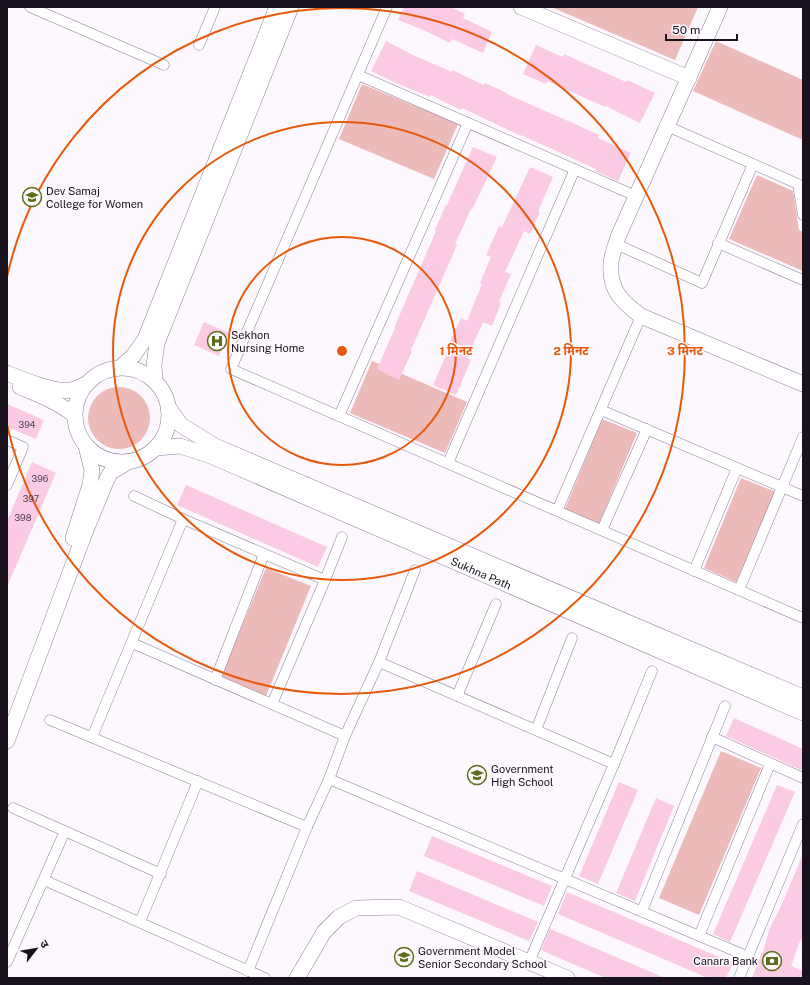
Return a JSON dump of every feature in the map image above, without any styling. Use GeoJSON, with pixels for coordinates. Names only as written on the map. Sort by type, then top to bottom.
{"type":"FeatureCollection","features":[{"type":"Feature","properties":{"kind":"main road"},"geometry":{"type":"LineString","coordinates":[[121,367],[133,356],[145,339],[277,7]]}},
{"type":"Feature","properties":{"kind":"main road"},"geometry":{"type":"LineString","coordinates":[[155,381],[154,365],[157,343],[291,7]]}},
{"type":"Feature","properties":{"kind":"main road"},"geometry":{"type":"LineString","coordinates":[[521,7],[688,78]]}},
{"type":"Feature","properties":{"kind":"main road"},"geometry":{"type":"LineString","coordinates":[[720,7],[618,237],[611,264],[612,281],[616,292],[627,306],[640,316],[803,384]]}},
{"type":"Feature","properties":{"kind":"main road"},"geometry":{"type":"LineString","coordinates":[[121,367],[131,368],[148,375],[155,381],[164,394],[169,408],[168,425],[166,434],[162,441],[148,455],[138,460],[128,462],[116,462],[94,454],[86,446],[78,434],[74,415],[77,398],[86,384],[93,377],[102,372],[111,368],[121,367]]}},
{"type":"Feature","properties":{"kind":"main road"},"geometry":{"type":"LineString","coordinates":[[7,372],[23,379],[63,390],[72,390],[86,384]]}},
{"type":"Feature","properties":{"kind":"main road"},"geometry":{"type":"LineString","coordinates":[[7,382],[52,400],[66,408],[74,415]]}},
{"type":"Feature","properties":{"kind":"main road","name":"Sukhna Path"},"geometry":{"type":"LineString","coordinates":[[169,408],[181,425],[215,446],[803,697]]}},
{"type":"Feature","properties":{"kind":"main road"},"geometry":{"type":"LineString","coordinates":[[7,713],[76,531],[90,485],[92,470],[86,446]]}},
{"type":"Feature","properties":{"kind":"main road","name":"Sukhna Path"},"geometry":{"type":"LineString","coordinates":[[156,448],[180,446],[211,456],[803,713]]}},
{"type":"Feature","properties":{"kind":"main road"},"geometry":{"type":"LineString","coordinates":[[7,741],[107,479],[111,472],[128,462]]}},
{"type":"Feature","properties":{"kind":"main road"},"geometry":{"type":"LineString","coordinates":[[298,978],[324,932],[339,917],[356,908],[399,907],[567,978]]}},
{"type":"Feature","properties":{"kind":"street"},"geometry":{"type":"LineString","coordinates":[[30,7],[164,65]]}},
{"type":"Feature","properties":{"kind":"street"},"geometry":{"type":"LineString","coordinates":[[199,45],[215,7]]}},
{"type":"Feature","properties":{"kind":"street"},"geometry":{"type":"LineString","coordinates":[[387,7],[231,369],[803,618]]}},
{"type":"Feature","properties":{"kind":"street"},"geometry":{"type":"LineString","coordinates":[[358,75],[636,196]]}},
{"type":"Feature","properties":{"kind":"street"},"geometry":{"type":"LineString","coordinates":[[339,416],[468,123]]}},
{"type":"Feature","properties":{"kind":"street"},"geometry":{"type":"LineString","coordinates":[[667,126],[798,184],[803,215]]}},
{"type":"Feature","properties":{"kind":"street"},"geometry":{"type":"LineString","coordinates":[[616,244],[702,283],[753,164]]}},
{"type":"Feature","properties":{"kind":"street"},"geometry":{"type":"LineString","coordinates":[[448,463],[575,169]]}},
{"type":"Feature","properties":{"kind":"street"},"geometry":{"type":"LineString","coordinates":[[718,243],[803,280]]}},
{"type":"Feature","properties":{"kind":"street"},"geometry":{"type":"LineString","coordinates":[[557,511],[640,316]]}},
{"type":"Feature","properties":{"kind":"street"},"geometry":{"type":"LineString","coordinates":[[601,410],[803,496]]}},
{"type":"Feature","properties":{"kind":"street"},"geometry":{"type":"LineString","coordinates":[[602,530],[647,429]]}},
{"type":"Feature","properties":{"kind":"street"},"geometry":{"type":"LineString","coordinates":[[739,590],[803,437]]}},
{"type":"Feature","properties":{"kind":"street"},"geometry":{"type":"LineString","coordinates":[[7,440],[23,447],[7,485]]}},
{"type":"Feature","properties":{"kind":"street"},"geometry":{"type":"LineString","coordinates":[[694,570],[737,468]]}},
{"type":"Feature","properties":{"kind":"street"},"geometry":{"type":"LineString","coordinates":[[134,496],[183,519],[325,580]]}},
{"type":"Feature","properties":{"kind":"street"},"geometry":{"type":"LineString","coordinates":[[92,737],[183,519]]}},
{"type":"Feature","properties":{"kind":"street"},"geometry":{"type":"LineString","coordinates":[[272,704],[325,580],[342,536]]}},
{"type":"Feature","properties":{"kind":"street"},"geometry":{"type":"LineString","coordinates":[[215,680],[264,554]]}},
{"type":"Feature","properties":{"kind":"street"},"geometry":{"type":"LineString","coordinates":[[248,971],[307,827],[329,779],[345,736],[379,662],[415,570]]}},
{"type":"Feature","properties":{"kind":"street"},"geometry":{"type":"LineString","coordinates":[[458,696],[496,604]]}},
{"type":"Feature","properties":{"kind":"street"},"geometry":{"type":"LineString","coordinates":[[536,730],[572,638]]}},
{"type":"Feature","properties":{"kind":"street"},"geometry":{"type":"LineString","coordinates":[[132,643],[345,736]]}},
{"type":"Feature","properties":{"kind":"street"},"geometry":{"type":"LineString","coordinates":[[379,662],[614,764]]}},
{"type":"Feature","properties":{"kind":"street"},"geometry":{"type":"LineString","coordinates":[[529,962],[614,764],[652,671]]}},
{"type":"Feature","properties":{"kind":"street"},"geometry":{"type":"LineString","coordinates":[[642,912],[725,706]]}},
{"type":"Feature","properties":{"kind":"street"},"geometry":{"type":"LineString","coordinates":[[50,720],[307,827]]}},
{"type":"Feature","properties":{"kind":"street"},"geometry":{"type":"LineString","coordinates":[[712,738],[803,778]]}},
{"type":"Feature","properties":{"kind":"street"},"geometry":{"type":"LineString","coordinates":[[699,936],[770,764]]}},
{"type":"Feature","properties":{"kind":"street"},"geometry":{"type":"LineString","coordinates":[[329,779],[748,957]]}},
{"type":"Feature","properties":{"kind":"street"},"geometry":{"type":"LineString","coordinates":[[140,922],[198,781]]}},
{"type":"Feature","properties":{"kind":"street"},"geometry":{"type":"LineString","coordinates":[[13,808],[161,874]]}},
{"type":"Feature","properties":{"kind":"street"},"geometry":{"type":"LineString","coordinates":[[740,978],[803,824]]}},
{"type":"Feature","properties":{"kind":"street"},"geometry":{"type":"LineString","coordinates":[[7,962],[66,831]]}},
{"type":"Feature","properties":{"kind":"street"},"geometry":{"type":"LineString","coordinates":[[44,880],[265,978]]}},
{"type":"Feature","properties":{"kind":"shaded area"},"geometry":{"type":"Polygon","coordinates":[[[551,7],[698,7],[675,60],[551,7]]]}},
{"type":"Feature","properties":{"kind":"shaded area"},"geometry":{"type":"Polygon","coordinates":[[[716,41],[803,80],[803,140],[693,91],[716,41]]]}},
{"type":"Feature","properties":{"kind":"shaded area"},"geometry":{"type":"Polygon","coordinates":[[[362,84],[458,124],[434,179],[339,139],[362,84]]]}},
{"type":"Feature","properties":{"kind":"shaded area"},"geometry":{"type":"Polygon","coordinates":[[[757,175],[793,191],[799,230],[803,232],[803,271],[729,239],[757,175]]]}},
{"type":"Feature","properties":{"kind":"shaded area"},"geometry":{"type":"Polygon","coordinates":[[[372,361],[467,402],[445,453],[350,413],[372,361]]]}},
{"type":"Feature","properties":{"kind":"shaded area"},"geometry":{"type":"Polygon","coordinates":[[[113,387],[125,387],[141,396],[148,406],[150,418],[148,430],[141,440],[125,449],[113,449],[102,444],[93,435],[88,424],[88,412],[93,401],[102,392],[113,387]]]}},
{"type":"Feature","properties":{"kind":"shaded area"},"geometry":{"type":"Polygon","coordinates":[[[602,419],[637,433],[599,524],[565,509],[602,419]]]}},
{"type":"Feature","properties":{"kind":"shaded area"},"geometry":{"type":"Polygon","coordinates":[[[741,478],[776,492],[738,583],[704,568],[741,478]]]}},
{"type":"Feature","properties":{"kind":"shaded area"},"geometry":{"type":"Polygon","coordinates":[[[266,568],[311,586],[266,696],[221,677],[266,568]]]}},
{"type":"Feature","properties":{"kind":"shaded area"},"geometry":{"type":"Polygon","coordinates":[[[721,751],[761,768],[699,915],[659,898],[721,751]]]}},
{"type":"Feature","properties":{"kind":"building"},"geometry":{"type":"Polygon","coordinates":[[[404,7],[451,7],[465,14],[463,18],[492,32],[483,53],[452,39],[450,43],[398,20],[404,7]]]}},
{"type":"Feature","properties":{"kind":"building"},"geometry":{"type":"Polygon","coordinates":[[[386,41],[413,55],[452,72],[452,70],[484,85],[485,83],[599,135],[598,138],[631,153],[618,181],[595,171],[596,169],[462,108],[461,110],[430,95],[430,97],[371,71],[386,41]]]}},
{"type":"Feature","properties":{"kind":"building"},"geometry":{"type":"Polygon","coordinates":[[[536,45],[563,57],[564,54],[626,82],[627,80],[655,93],[640,123],[606,106],[605,107],[547,81],[546,84],[523,74],[536,45]]]}},
{"type":"Feature","properties":{"kind":"building"},"geometry":{"type":"Polygon","coordinates":[[[473,147],[497,157],[455,244],[457,245],[399,380],[377,369],[436,231],[435,230],[473,147]]]}},
{"type":"Feature","properties":{"kind":"building"},"geometry":{"type":"Polygon","coordinates":[[[530,167],[553,177],[530,234],[524,231],[505,272],[511,274],[499,302],[501,303],[492,326],[483,322],[467,358],[471,360],[456,395],[433,385],[452,342],[450,341],[461,318],[467,321],[491,257],[486,255],[499,226],[502,227],[530,167]]]}},
{"type":"Feature","properties":{"kind":"building"},"geometry":{"type":"Polygon","coordinates":[[[204,322],[229,333],[219,356],[194,345],[204,322]]]}},
{"type":"Feature","properties":{"kind":"building"},"geometry":{"type":"Polygon","coordinates":[[[7,404],[44,420],[36,439],[7,427],[7,404]]]}},
{"type":"Feature","properties":{"kind":"building"},"geometry":{"type":"Polygon","coordinates":[[[32,462],[56,473],[7,587],[7,521],[32,462]]]}},
{"type":"Feature","properties":{"kind":"building"},"geometry":{"type":"Polygon","coordinates":[[[186,485],[327,547],[318,567],[177,505],[186,485]]]}},
{"type":"Feature","properties":{"kind":"building"},"geometry":{"type":"Polygon","coordinates":[[[734,718],[803,749],[803,771],[726,736],[734,718]]]}},
{"type":"Feature","properties":{"kind":"building"},"geometry":{"type":"Polygon","coordinates":[[[619,782],[638,790],[598,884],[579,876],[619,782]]]}},
{"type":"Feature","properties":{"kind":"building"},"geometry":{"type":"Polygon","coordinates":[[[777,785],[795,792],[730,942],[713,934],[777,785]]]}},
{"type":"Feature","properties":{"kind":"building"},"geometry":{"type":"Polygon","coordinates":[[[656,798],[674,806],[635,901],[616,893],[656,798]]]}},
{"type":"Feature","properties":{"kind":"building"},"geometry":{"type":"Polygon","coordinates":[[[432,836],[552,886],[544,906],[424,856],[432,836]]]}},
{"type":"Feature","properties":{"kind":"building"},"geometry":{"type":"Polygon","coordinates":[[[803,854],[803,937],[800,941],[791,966],[803,971],[803,978],[752,978],[763,952],[769,930],[782,904],[803,854]]]}},
{"type":"Feature","properties":{"kind":"building"},"geometry":{"type":"Polygon","coordinates":[[[417,871],[538,922],[529,941],[409,891],[417,871]]]}},
{"type":"Feature","properties":{"kind":"building"},"geometry":{"type":"Polygon","coordinates":[[[567,892],[733,963],[726,978],[708,978],[558,914],[567,892]]]}},
{"type":"Feature","properties":{"kind":"building"},"geometry":{"type":"Polygon","coordinates":[[[550,929],[665,978],[606,978],[582,968],[541,950],[550,929]]]}},
{"type":"Feature","properties":{"kind":"place","name":"Dev Samaj College for Women"},"geometry":{"type":"Point","coordinates":[32,197]}},
{"type":"Feature","properties":{"kind":"place","name":"Sekhon Nursing Home"},"geometry":{"type":"Point","coordinates":[217,341]}},
{"type":"Feature","properties":{"kind":"place","name":"Government High School"},"geometry":{"type":"Point","coordinates":[477,775]}},
{"type":"Feature","properties":{"kind":"place","name":"Government Model Senior Secondary School"},"geometry":{"type":"Point","coordinates":[404,957]}},
{"type":"Feature","properties":{"kind":"place","name":"Canara Bank"},"geometry":{"type":"Point","coordinates":[772,961]}}]}
